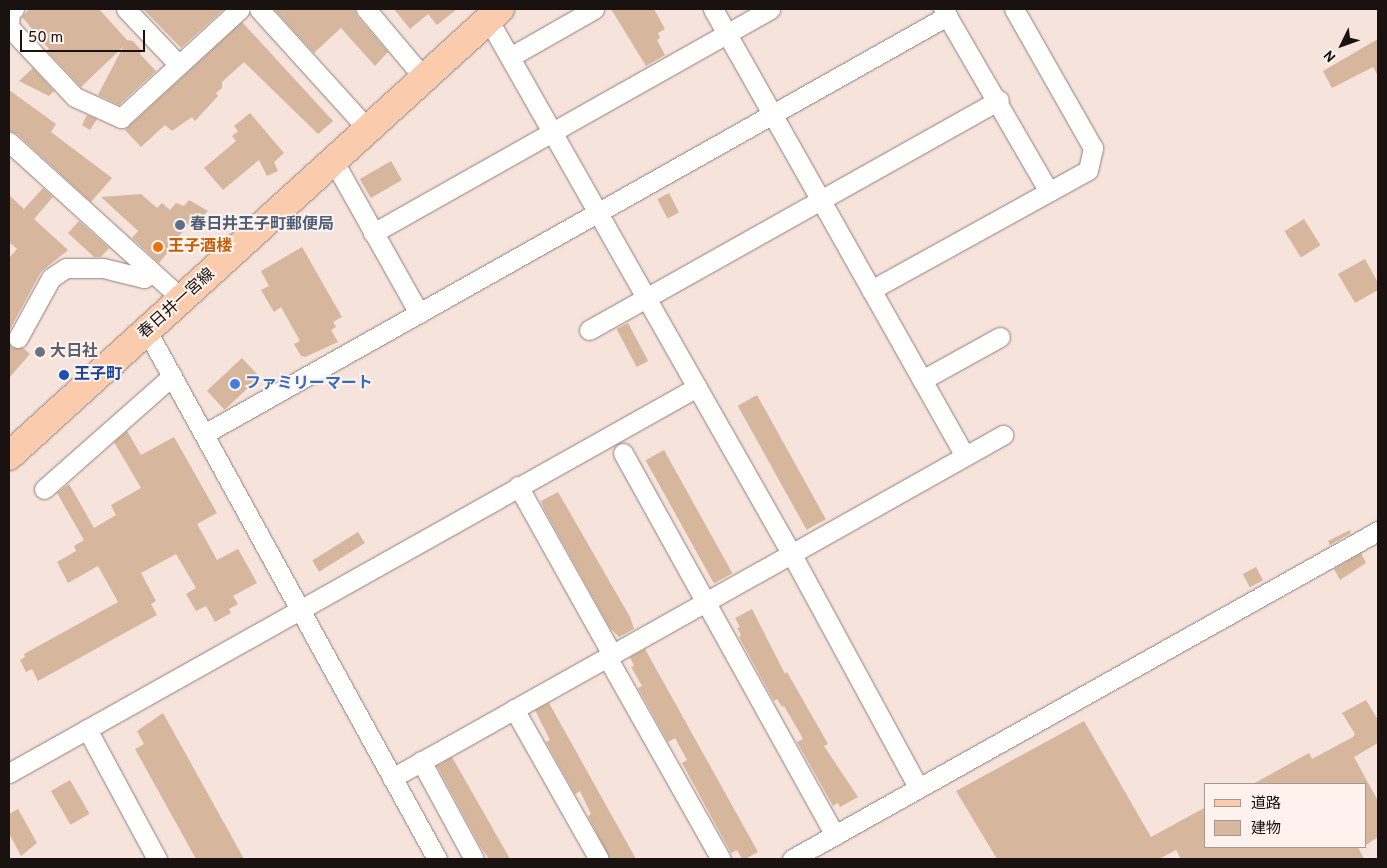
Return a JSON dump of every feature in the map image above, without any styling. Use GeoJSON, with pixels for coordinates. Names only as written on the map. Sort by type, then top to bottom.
{"type":"FeatureCollection","features":[{"type":"Feature","properties":{"kind":"main road","name":"春日井一宮線"},"geometry":{"type":"LineString","coordinates":[[9,456],[494,14]]}},
{"type":"Feature","properties":{"kind":"street"},"geometry":{"type":"LineString","coordinates":[[14,9],[10,12],[9,26],[75,97],[121,118],[240,9]]}},
{"type":"Feature","properties":{"kind":"street"},"geometry":{"type":"LineString","coordinates":[[126,9],[179,65]]}},
{"type":"Feature","properties":{"kind":"street"},"geometry":{"type":"LineString","coordinates":[[259,9],[368,129]]}},
{"type":"Feature","properties":{"kind":"street"},"geometry":{"type":"LineString","coordinates":[[366,9],[424,78]]}},
{"type":"Feature","properties":{"kind":"street"},"geometry":{"type":"LineString","coordinates":[[510,57],[594,9]]}},
{"type":"Feature","properties":{"kind":"street"},"geometry":{"type":"LineString","coordinates":[[713,9],[965,456]]}},
{"type":"Feature","properties":{"kind":"street"},"geometry":{"type":"LineString","coordinates":[[373,233],[770,9]]}},
{"type":"Feature","properties":{"kind":"street"},"geometry":{"type":"LineString","coordinates":[[871,290],[1088,170],[1094,148],[1014,9]]}},
{"type":"Feature","properties":{"kind":"street"},"geometry":{"type":"LineString","coordinates":[[204,434],[772,114],[945,12],[999,100],[1049,192]]}},
{"type":"Feature","properties":{"kind":"street"},"geometry":{"type":"LineString","coordinates":[[494,14],[510,57],[791,554],[918,787]]}},
{"type":"Feature","properties":{"kind":"street"},"geometry":{"type":"LineString","coordinates":[[589,330],[999,100]]}},
{"type":"Feature","properties":{"kind":"street"},"geometry":{"type":"LineString","coordinates":[[9,142],[182,299]]}},
{"type":"Feature","properties":{"kind":"street"},"geometry":{"type":"LineString","coordinates":[[334,160],[419,313]]}},
{"type":"Feature","properties":{"kind":"street"},"geometry":{"type":"LineString","coordinates":[[18,338],[51,278],[66,268],[103,268],[144,278],[151,272]]}},
{"type":"Feature","properties":{"kind":"street"},"geometry":{"type":"LineString","coordinates":[[147,331],[437,859]]}},
{"type":"Feature","properties":{"kind":"street"},"geometry":{"type":"LineString","coordinates":[[922,380],[1000,337]]}},
{"type":"Feature","properties":{"kind":"street"},"geometry":{"type":"LineString","coordinates":[[44,489],[172,376]]}},
{"type":"Feature","properties":{"kind":"street"},"geometry":{"type":"LineString","coordinates":[[9,773],[298,608],[697,387]]}},
{"type":"Feature","properties":{"kind":"street"},"geometry":{"type":"LineString","coordinates":[[392,778],[1003,435]]}},
{"type":"Feature","properties":{"kind":"street"},"geometry":{"type":"LineString","coordinates":[[623,453],[835,835]]}},
{"type":"Feature","properties":{"kind":"street"},"geometry":{"type":"LineString","coordinates":[[518,486],[720,859]]}},
{"type":"Feature","properties":{"kind":"street"},"geometry":{"type":"LineString","coordinates":[[792,859],[1378,531]]}},
{"type":"Feature","properties":{"kind":"street"},"geometry":{"type":"LineString","coordinates":[[514,709],[599,859]]}},
{"type":"Feature","properties":{"kind":"street"},"geometry":{"type":"LineString","coordinates":[[86,729],[157,859]]}},
{"type":"Feature","properties":{"kind":"street"},"geometry":{"type":"LineString","coordinates":[[421,762],[474,859]]}},
{"type":"Feature","properties":{"kind":"building"},"geometry":{"type":"Polygon","coordinates":[[[29,9],[99,9],[127,40],[133,41],[141,50],[140,54],[156,71],[119,105],[98,95],[123,47],[81,87],[47,51],[49,49],[22,17],[29,9]]]}},
{"type":"Feature","properties":{"kind":"building"},"geometry":{"type":"Polygon","coordinates":[[[143,9],[224,9],[181,48],[143,9]]]}},
{"type":"Feature","properties":{"kind":"building"},"geometry":{"type":"Polygon","coordinates":[[[274,9],[355,9],[357,16],[388,52],[375,66],[341,28],[314,53],[274,9]]]}},
{"type":"Feature","properties":{"kind":"building"},"geometry":{"type":"Polygon","coordinates":[[[394,9],[457,9],[437,25],[428,14],[410,29],[394,9]]]}},
{"type":"Feature","properties":{"kind":"building"},"geometry":{"type":"Polygon","coordinates":[[[611,9],[654,9],[665,29],[658,33],[660,38],[657,40],[665,55],[646,66],[611,9]]]}},
{"type":"Feature","properties":{"kind":"building"},"geometry":{"type":"Polygon","coordinates":[[[242,22],[333,121],[318,134],[244,62],[222,82],[222,88],[216,93],[218,96],[195,121],[192,117],[172,131],[165,125],[141,147],[125,130],[242,22]]]}},
{"type":"Feature","properties":{"kind":"building"},"geometry":{"type":"Polygon","coordinates":[[[1378,39],[1378,76],[1373,67],[1332,88],[1323,71],[1378,39]]]}},
{"type":"Feature","properties":{"kind":"building"},"geometry":{"type":"Polygon","coordinates":[[[33,68],[54,91],[49,96],[19,81],[33,68]]]}},
{"type":"Feature","properties":{"kind":"building"},"geometry":{"type":"Polygon","coordinates":[[[9,90],[56,124],[51,132],[112,178],[91,202],[17,134],[9,131],[9,90]]]}},
{"type":"Feature","properties":{"kind":"building"},"geometry":{"type":"Polygon","coordinates":[[[250,113],[284,153],[274,162],[278,171],[267,176],[259,160],[223,190],[204,168],[236,141],[232,136],[238,131],[234,126],[250,113]]]}},
{"type":"Feature","properties":{"kind":"building"},"geometry":{"type":"Polygon","coordinates":[[[87,115],[97,119],[90,130],[82,125],[87,115]]]}},
{"type":"Feature","properties":{"kind":"building"},"geometry":{"type":"Polygon","coordinates":[[[391,161],[402,180],[371,198],[360,179],[391,161]]]}},
{"type":"Feature","properties":{"kind":"building"},"geometry":{"type":"Polygon","coordinates":[[[43,188],[53,197],[34,219],[68,250],[41,272],[9,331],[9,258],[17,249],[9,242],[9,195],[24,209],[43,188]]]}},
{"type":"Feature","properties":{"kind":"building"},"geometry":{"type":"Polygon","coordinates":[[[669,193],[679,213],[667,219],[657,199],[669,193]]]}},
{"type":"Feature","properties":{"kind":"building"},"geometry":{"type":"Polygon","coordinates":[[[141,194],[157,208],[162,203],[170,210],[176,203],[184,206],[189,200],[208,211],[199,220],[196,217],[167,249],[169,251],[159,263],[132,238],[138,231],[101,197],[141,194]]]}},
{"type":"Feature","properties":{"kind":"building"},"geometry":{"type":"Polygon","coordinates":[[[1304,219],[1320,245],[1301,257],[1284,231],[1304,219]]]}},
{"type":"Feature","properties":{"kind":"building"},"geometry":{"type":"Polygon","coordinates":[[[79,221],[109,248],[101,257],[94,257],[68,233],[79,221]]]}},
{"type":"Feature","properties":{"kind":"building"},"geometry":{"type":"Polygon","coordinates":[[[302,247],[342,317],[333,322],[336,327],[331,330],[338,342],[305,357],[301,356],[294,344],[300,341],[281,307],[274,312],[261,290],[269,286],[261,271],[302,247]]]}},
{"type":"Feature","properties":{"kind":"building"},"geometry":{"type":"Polygon","coordinates":[[[1365,259],[1378,283],[1378,290],[1355,303],[1338,274],[1365,259]]]}},
{"type":"Feature","properties":{"kind":"building"},"geometry":{"type":"Polygon","coordinates":[[[628,323],[648,361],[637,367],[617,329],[628,323]]]}},
{"type":"Feature","properties":{"kind":"building"},"geometry":{"type":"Polygon","coordinates":[[[9,344],[13,348],[23,348],[30,354],[9,378],[9,344]]]}},
{"type":"Feature","properties":{"kind":"building"},"geometry":{"type":"Polygon","coordinates":[[[242,358],[260,377],[225,410],[207,391],[242,358]]]}},
{"type":"Feature","properties":{"kind":"building"},"geometry":{"type":"Polygon","coordinates":[[[757,395],[826,519],[807,530],[738,406],[757,395]]]}},
{"type":"Feature","properties":{"kind":"building"},"geometry":{"type":"Polygon","coordinates":[[[127,431],[141,455],[174,437],[217,513],[197,524],[217,560],[238,549],[257,583],[233,596],[238,604],[229,609],[231,613],[215,622],[206,606],[196,611],[186,594],[196,588],[176,554],[141,573],[156,601],[151,604],[157,615],[38,681],[32,669],[26,672],[20,660],[25,657],[24,654],[118,602],[98,566],[68,583],[57,562],[76,551],[74,546],[84,540],[57,493],[69,484],[94,528],[116,515],[111,505],[141,488],[114,442],[127,431]]]}},
{"type":"Feature","properties":{"kind":"building"},"geometry":{"type":"Polygon","coordinates":[[[664,450],[732,573],[714,584],[646,460],[664,450]]]}},
{"type":"Feature","properties":{"kind":"building"},"geometry":{"type":"Polygon","coordinates":[[[558,492],[630,617],[634,629],[619,637],[610,628],[544,509],[541,501],[558,492]]]}},
{"type":"Feature","properties":{"kind":"building"},"geometry":{"type":"Polygon","coordinates":[[[1350,530],[1351,533],[1330,545],[1328,541],[1350,530]]]}},
{"type":"Feature","properties":{"kind":"building"},"geometry":{"type":"Polygon","coordinates":[[[358,532],[365,543],[319,572],[312,561],[358,532]]]}},
{"type":"Feature","properties":{"kind":"building"},"geometry":{"type":"Polygon","coordinates":[[[1361,553],[1366,563],[1340,580],[1334,569],[1361,553]]]}},
{"type":"Feature","properties":{"kind":"building"},"geometry":{"type":"Polygon","coordinates":[[[1256,567],[1263,580],[1250,587],[1243,574],[1256,567]]]}},
{"type":"Feature","properties":{"kind":"building"},"geometry":{"type":"Polygon","coordinates":[[[752,609],[785,674],[787,672],[828,744],[824,746],[858,797],[840,807],[838,803],[833,806],[797,742],[803,739],[801,735],[784,706],[782,707],[777,699],[774,701],[739,637],[741,635],[737,628],[740,627],[735,618],[752,609]]]}},
{"type":"Feature","properties":{"kind":"building"},"geometry":{"type":"Polygon","coordinates":[[[645,649],[758,852],[745,859],[742,859],[737,850],[731,853],[682,763],[687,760],[675,738],[668,742],[638,688],[642,686],[631,667],[634,666],[630,657],[645,649]]]}},
{"type":"Feature","properties":{"kind":"building"},"geometry":{"type":"Polygon","coordinates":[[[1366,700],[1378,720],[1378,743],[1354,757],[1378,801],[1378,837],[1367,844],[1367,783],[1255,783],[1309,753],[1312,759],[1353,737],[1355,734],[1342,713],[1366,700]]]}},
{"type":"Feature","properties":{"kind":"building"},"geometry":{"type":"Polygon","coordinates":[[[549,703],[636,859],[610,859],[588,816],[591,814],[580,791],[575,794],[546,742],[550,740],[535,710],[549,703]]]}},
{"type":"Feature","properties":{"kind":"building"},"geometry":{"type":"Polygon","coordinates":[[[163,713],[244,859],[196,859],[135,749],[144,744],[137,731],[163,713]]]}},
{"type":"Feature","properties":{"kind":"building"},"geometry":{"type":"Polygon","coordinates":[[[1084,721],[1151,837],[1204,808],[1204,848],[1358,848],[1364,859],[1181,859],[1176,850],[1159,859],[997,859],[956,791],[1084,721]]]}},
{"type":"Feature","properties":{"kind":"building"},"geometry":{"type":"Polygon","coordinates":[[[452,757],[510,859],[489,859],[480,846],[437,766],[452,757]]]}},
{"type":"Feature","properties":{"kind":"building"},"geometry":{"type":"Polygon","coordinates":[[[70,780],[90,814],[70,825],[51,791],[70,780]]]}},
{"type":"Feature","properties":{"kind":"building"},"geometry":{"type":"Polygon","coordinates":[[[18,809],[37,843],[21,856],[9,833],[9,814],[18,809]]]}},
{"type":"Feature","properties":{"kind":"place","name":"春日井王子町郵便局"},"geometry":{"type":"Point","coordinates":[180,225]}},
{"type":"Feature","properties":{"kind":"place","name":"王子酒楼"},"geometry":{"type":"Point","coordinates":[158,247]}},
{"type":"Feature","properties":{"kind":"place","name":"大日社"},"geometry":{"type":"Point","coordinates":[40,352]}},
{"type":"Feature","properties":{"kind":"place","name":"王子町"},"geometry":{"type":"Point","coordinates":[64,375]}},
{"type":"Feature","properties":{"kind":"place","name":"ファミリーマート"},"geometry":{"type":"Point","coordinates":[235,384]}}]}
